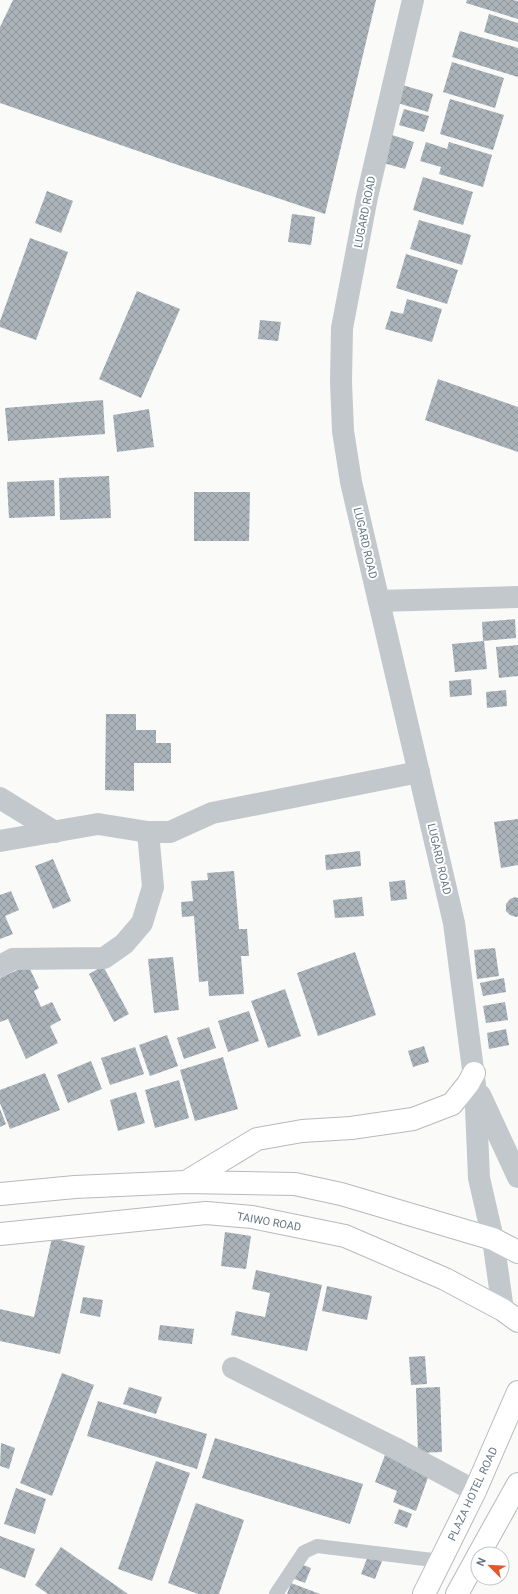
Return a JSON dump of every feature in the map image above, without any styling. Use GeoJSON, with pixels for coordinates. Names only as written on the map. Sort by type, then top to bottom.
{"type":"FeatureCollection","features":[{"type":"Feature","properties":{"kind":"main road"},"geometry":{"type":"LineString","coordinates":[[186,1182],[257,1139],[302,1131],[352,1128],[413,1119],[452,1104],[468,1084],[475,1079]]}},
{"type":"Feature","properties":{"kind":"main road"},"geometry":{"type":"LineString","coordinates":[[0,1194],[75,1187],[186,1182],[295,1184],[341,1194],[493,1239],[518,1252]]}},
{"type":"Feature","properties":{"kind":"main road","name":"TAIWO ROAD"},"geometry":{"type":"LineString","coordinates":[[0,1234],[206,1213],[252,1217],[345,1236],[445,1279],[510,1315]]}},
{"type":"Feature","properties":{"kind":"main road","name":"PLAZA HOTEL ROAD"},"geometry":{"type":"LineString","coordinates":[[424,1594],[475,1491],[518,1392]]}},
{"type":"Feature","properties":{"kind":"main road"},"geometry":{"type":"LineString","coordinates":[[484,1546],[518,1484]]}},
{"type":"Feature","properties":{"kind":"main road"},"geometry":{"type":"LineString","coordinates":[[458,1594],[470,1572]]}},
{"type":"Feature","properties":{"kind":"street","name":"LUGARD ROAD"},"geometry":{"type":"LineString","coordinates":[[413,0],[367,197],[342,328],[341,382],[343,431],[351,482],[454,923],[475,1079]]}},
{"type":"Feature","properties":{"kind":"street"},"geometry":{"type":"LineString","coordinates":[[379,601],[518,597]]}},
{"type":"Feature","properties":{"kind":"street"},"geometry":{"type":"LineString","coordinates":[[0,842],[98,824],[148,832],[170,832],[212,813],[419,772]]}},
{"type":"Feature","properties":{"kind":"street"},"geometry":{"type":"LineString","coordinates":[[0,798],[54,832]]}},
{"type":"Feature","properties":{"kind":"street"},"geometry":{"type":"LineString","coordinates":[[0,966],[13,959],[104,958],[124,944],[142,923],[153,887],[148,832]]}},
{"type":"Feature","properties":{"kind":"street"},"geometry":{"type":"LineString","coordinates":[[475,1079],[518,1177]]}},
{"type":"Feature","properties":{"kind":"street"},"geometry":{"type":"LineString","coordinates":[[475,1079],[479,1178],[510,1315]]}},
{"type":"Feature","properties":{"kind":"street"},"geometry":{"type":"LineString","coordinates":[[233,1368],[395,1448],[475,1491]]}},
{"type":"Feature","properties":{"kind":"lane"},"geometry":{"type":"LineString","coordinates":[[276,1594],[304,1552],[317,1546],[441,1561]]}},
{"type":"Feature","properties":{"kind":"building"},"geometry":{"type":"Polygon","coordinates":[[[13,0],[376,0],[325,214],[0,103],[0,27],[13,0]]]}},
{"type":"Feature","properties":{"kind":"building"},"geometry":{"type":"Polygon","coordinates":[[[467,0],[518,1],[518,19],[466,3],[467,0]]]}},
{"type":"Feature","properties":{"kind":"building"},"geometry":{"type":"Polygon","coordinates":[[[489,14],[518,23],[518,42],[484,32],[489,14]]]}},
{"type":"Feature","properties":{"kind":"building"},"geometry":{"type":"Polygon","coordinates":[[[460,31],[518,48],[518,77],[452,57],[460,31]]]}},
{"type":"Feature","properties":{"kind":"building"},"geometry":{"type":"Polygon","coordinates":[[[452,62],[504,78],[495,108],[443,92],[452,62]]]}},
{"type":"Feature","properties":{"kind":"building"},"geometry":{"type":"Polygon","coordinates":[[[399,84],[433,94],[428,112],[394,102],[399,84]]]}},
{"type":"Feature","properties":{"kind":"building"},"geometry":{"type":"Polygon","coordinates":[[[450,99],[504,115],[493,150],[440,134],[450,99]]]}},
{"type":"Feature","properties":{"kind":"building"},"geometry":{"type":"Polygon","coordinates":[[[404,109],[429,116],[424,132],[399,125],[404,109]]]}},
{"type":"Feature","properties":{"kind":"building"},"geometry":{"type":"Polygon","coordinates":[[[389,134],[414,142],[405,169],[380,162],[389,134]]]}},
{"type":"Feature","properties":{"kind":"building"},"geometry":{"type":"Polygon","coordinates":[[[426,142],[447,149],[449,142],[492,155],[483,187],[439,174],[441,167],[420,161],[426,142]]]}},
{"type":"Feature","properties":{"kind":"building"},"geometry":{"type":"Polygon","coordinates":[[[423,177],[473,192],[463,225],[413,210],[423,177]]]}},
{"type":"Feature","properties":{"kind":"building"},"geometry":{"type":"Polygon","coordinates":[[[47,191],[73,201],[61,233],[35,223],[47,191]]]}},
{"type":"Feature","properties":{"kind":"building"},"geometry":{"type":"Polygon","coordinates":[[[292,214],[315,217],[311,245],[288,242],[292,214]]]}},
{"type":"Feature","properties":{"kind":"building"},"geometry":{"type":"Polygon","coordinates":[[[419,220],[471,235],[462,265],[410,249],[419,220]]]}},
{"type":"Feature","properties":{"kind":"building"},"geometry":{"type":"Polygon","coordinates":[[[30,238],[68,252],[36,340],[0,327],[0,321],[30,238]]]}},
{"type":"Feature","properties":{"kind":"building"},"geometry":{"type":"Polygon","coordinates":[[[406,254],[458,270],[447,304],[396,288],[406,254]]]}},
{"type":"Feature","properties":{"kind":"building"},"geometry":{"type":"Polygon","coordinates":[[[137,291],[180,309],[141,398],[99,379],[137,291]]]}},
{"type":"Feature","properties":{"kind":"building"},"geometry":{"type":"Polygon","coordinates":[[[407,299],[442,309],[432,342],[385,329],[391,311],[403,314],[407,299]]]}},
{"type":"Feature","properties":{"kind":"building"},"geometry":{"type":"Polygon","coordinates":[[[260,320],[281,322],[278,341],[258,339],[260,320]]]}},
{"type":"Feature","properties":{"kind":"building"},"geometry":{"type":"Polygon","coordinates":[[[438,379],[518,407],[518,452],[425,420],[438,379]]]}},
{"type":"Feature","properties":{"kind":"building"},"geometry":{"type":"Polygon","coordinates":[[[103,400],[105,434],[8,441],[5,408],[103,400]]]}},
{"type":"Feature","properties":{"kind":"building"},"geometry":{"type":"Polygon","coordinates":[[[149,409],[154,447],[117,452],[113,415],[149,409]]]}},
{"type":"Feature","properties":{"kind":"building"},"geometry":{"type":"Polygon","coordinates":[[[109,476],[111,518],[60,520],[59,478],[109,476]]]}},
{"type":"Feature","properties":{"kind":"building"},"geometry":{"type":"Polygon","coordinates":[[[54,480],[55,516],[9,518],[7,482],[54,480]]]}},
{"type":"Feature","properties":{"kind":"building"},"geometry":{"type":"Polygon","coordinates":[[[194,492],[250,492],[249,541],[194,541],[194,492]]]}},
{"type":"Feature","properties":{"kind":"building"},"geometry":{"type":"Polygon","coordinates":[[[515,619],[516,638],[483,641],[482,622],[515,619]]]}},
{"type":"Feature","properties":{"kind":"building"},"geometry":{"type":"Polygon","coordinates":[[[484,641],[487,669],[455,672],[452,644],[484,641]]]}},
{"type":"Feature","properties":{"kind":"building"},"geometry":{"type":"Polygon","coordinates":[[[518,645],[518,676],[499,678],[496,647],[518,645]]]}},
{"type":"Feature","properties":{"kind":"building"},"geometry":{"type":"Polygon","coordinates":[[[471,679],[472,695],[450,697],[449,681],[471,679]]]}},
{"type":"Feature","properties":{"kind":"building"},"geometry":{"type":"Polygon","coordinates":[[[506,690],[507,706],[487,708],[486,692],[506,690]]]}},
{"type":"Feature","properties":{"kind":"building"},"geometry":{"type":"Polygon","coordinates":[[[106,714],[136,714],[136,730],[156,730],[156,743],[171,743],[171,763],[134,763],[134,791],[105,790],[106,714]]]}},
{"type":"Feature","properties":{"kind":"building"},"geometry":{"type":"Polygon","coordinates":[[[518,819],[518,865],[501,868],[494,822],[518,819]]]}},
{"type":"Feature","properties":{"kind":"building"},"geometry":{"type":"Polygon","coordinates":[[[360,851],[361,866],[326,870],[325,855],[360,851]]]}},
{"type":"Feature","properties":{"kind":"building"},"geometry":{"type":"Polygon","coordinates":[[[53,859],[71,901],[53,909],[35,866],[53,859]]]}},
{"type":"Feature","properties":{"kind":"building"},"geometry":{"type":"Polygon","coordinates":[[[234,871],[239,929],[247,929],[249,956],[241,956],[244,994],[209,996],[208,981],[199,982],[194,916],[182,917],[181,902],[193,901],[191,881],[208,880],[207,873],[234,871]]]}},
{"type":"Feature","properties":{"kind":"building"},"geometry":{"type":"Polygon","coordinates":[[[405,880],[407,899],[391,901],[389,882],[405,880]]]}},
{"type":"Feature","properties":{"kind":"building"},"geometry":{"type":"Polygon","coordinates":[[[11,891],[19,910],[5,916],[13,934],[0,939],[0,895],[11,891]]]}},
{"type":"Feature","properties":{"kind":"building"},"geometry":{"type":"Polygon","coordinates":[[[362,897],[364,916],[335,918],[333,900],[362,897]]]}},
{"type":"Feature","properties":{"kind":"building"},"geometry":{"type":"Polygon","coordinates":[[[515,897],[518,898],[518,916],[516,917],[510,915],[506,911],[506,904],[510,899],[515,897]]]}},
{"type":"Feature","properties":{"kind":"building"},"geometry":{"type":"Polygon","coordinates":[[[495,948],[499,976],[477,979],[474,950],[495,948]]]}},
{"type":"Feature","properties":{"kind":"building"},"geometry":{"type":"Polygon","coordinates":[[[355,952],[376,1015],[318,1036],[297,973],[355,952]]]}},
{"type":"Feature","properties":{"kind":"building"},"geometry":{"type":"Polygon","coordinates":[[[173,957],[179,1010],[154,1013],[148,959],[173,957]]]}},
{"type":"Feature","properties":{"kind":"building"},"geometry":{"type":"Polygon","coordinates":[[[28,965],[39,988],[34,991],[41,1007],[52,1002],[61,1020],[50,1026],[58,1043],[26,1059],[8,1019],[0,1022],[0,978],[28,965]]]}},
{"type":"Feature","properties":{"kind":"building"},"geometry":{"type":"Polygon","coordinates":[[[103,966],[129,1014],[114,1022],[89,974],[103,966]]]}},
{"type":"Feature","properties":{"kind":"building"},"geometry":{"type":"Polygon","coordinates":[[[504,978],[506,992],[483,996],[480,983],[504,978]]]}},
{"type":"Feature","properties":{"kind":"building"},"geometry":{"type":"Polygon","coordinates":[[[285,989],[301,1036],[268,1048],[251,1001],[285,989]]]}},
{"type":"Feature","properties":{"kind":"building"},"geometry":{"type":"Polygon","coordinates":[[[505,1002],[508,1020],[486,1023],[483,1006],[505,1002]]]}},
{"type":"Feature","properties":{"kind":"building"},"geometry":{"type":"Polygon","coordinates":[[[249,1011],[259,1041],[228,1052],[218,1021],[249,1011]]]}},
{"type":"Feature","properties":{"kind":"building"},"geometry":{"type":"Polygon","coordinates":[[[209,1027],[216,1048],[184,1059],[177,1038],[209,1027]]]}},
{"type":"Feature","properties":{"kind":"building"},"geometry":{"type":"Polygon","coordinates":[[[506,1029],[509,1045],[489,1049],[487,1033],[506,1029]]]}},
{"type":"Feature","properties":{"kind":"building"},"geometry":{"type":"Polygon","coordinates":[[[167,1035],[178,1066],[150,1076],[139,1045],[167,1035]]]}},
{"type":"Feature","properties":{"kind":"building"},"geometry":{"type":"Polygon","coordinates":[[[424,1046],[429,1062],[413,1067],[408,1051],[424,1046]]]}},
{"type":"Feature","properties":{"kind":"building"},"geometry":{"type":"Polygon","coordinates":[[[135,1047],[144,1074],[110,1085],[101,1058],[135,1047]]]}},
{"type":"Feature","properties":{"kind":"building"},"geometry":{"type":"Polygon","coordinates":[[[223,1057],[238,1109],[195,1121],[180,1070],[223,1057]]]}},
{"type":"Feature","properties":{"kind":"building"},"geometry":{"type":"Polygon","coordinates":[[[91,1061],[102,1089],[68,1103],[57,1075],[91,1061]]]}},
{"type":"Feature","properties":{"kind":"building"},"geometry":{"type":"Polygon","coordinates":[[[45,1073],[60,1110],[10,1129],[0,1103],[0,1090],[45,1073]]]}},
{"type":"Feature","properties":{"kind":"building"},"geometry":{"type":"Polygon","coordinates":[[[179,1080],[189,1118],[155,1128],[145,1090],[179,1080]]]}},
{"type":"Feature","properties":{"kind":"building"},"geometry":{"type":"Polygon","coordinates":[[[136,1092],[145,1123],[118,1131],[110,1100],[136,1092]]]}},
{"type":"Feature","properties":{"kind":"building"},"geometry":{"type":"Polygon","coordinates":[[[0,1109],[6,1124],[0,1127],[0,1109]]]}},
{"type":"Feature","properties":{"kind":"building"},"geometry":{"type":"Polygon","coordinates":[[[225,1232],[251,1236],[246,1269],[221,1266],[225,1232]]]}},
{"type":"Feature","properties":{"kind":"building"},"geometry":{"type":"Polygon","coordinates":[[[52,1238],[85,1246],[60,1354],[0,1341],[0,1309],[34,1317],[52,1238]]]}},
{"type":"Feature","properties":{"kind":"building"},"geometry":{"type":"Polygon","coordinates":[[[256,1270],[322,1285],[307,1351],[231,1335],[236,1311],[265,1317],[270,1293],[252,1289],[256,1270]]]}},
{"type":"Feature","properties":{"kind":"building"},"geometry":{"type":"Polygon","coordinates":[[[327,1286],[372,1296],[367,1320],[322,1311],[327,1286]]]}},
{"type":"Feature","properties":{"kind":"building"},"geometry":{"type":"Polygon","coordinates":[[[83,1297],[103,1300],[100,1317],[80,1313],[83,1297]]]}},
{"type":"Feature","properties":{"kind":"building"},"geometry":{"type":"Polygon","coordinates":[[[160,1325],[194,1329],[192,1344],[158,1340],[160,1325]]]}},
{"type":"Feature","properties":{"kind":"building"},"geometry":{"type":"Polygon","coordinates":[[[425,1356],[427,1384],[411,1385],[409,1357],[425,1356]]]}},
{"type":"Feature","properties":{"kind":"building"},"geometry":{"type":"Polygon","coordinates":[[[62,1373],[94,1385],[52,1496],[20,1483],[62,1373]]]}},
{"type":"Feature","properties":{"kind":"building"},"geometry":{"type":"Polygon","coordinates":[[[129,1387],[162,1397],[156,1414],[123,1404],[129,1387]]]}},
{"type":"Feature","properties":{"kind":"building"},"geometry":{"type":"Polygon","coordinates":[[[440,1387],[442,1452],[418,1453],[416,1388],[440,1387]]]}},
{"type":"Feature","properties":{"kind":"building"},"geometry":{"type":"Polygon","coordinates":[[[98,1401],[207,1434],[197,1469],[87,1436],[98,1401]]]}},
{"type":"Feature","properties":{"kind":"building"},"geometry":{"type":"Polygon","coordinates":[[[215,1438],[363,1484],[350,1524],[202,1478],[215,1438]]]}},
{"type":"Feature","properties":{"kind":"building"},"geometry":{"type":"Polygon","coordinates":[[[1,1443],[15,1448],[9,1469],[0,1466],[1,1443]]]}},
{"type":"Feature","properties":{"kind":"building"},"geometry":{"type":"Polygon","coordinates":[[[385,1455],[430,1472],[416,1511],[393,1502],[397,1491],[375,1482],[385,1455]]]}},
{"type":"Feature","properties":{"kind":"building"},"geometry":{"type":"Polygon","coordinates":[[[156,1461],[190,1473],[152,1581],[118,1569],[156,1461]]]}},
{"type":"Feature","properties":{"kind":"building"},"geometry":{"type":"Polygon","coordinates":[[[16,1488],[46,1499],[35,1534],[4,1524],[16,1488]]]}},
{"type":"Feature","properties":{"kind":"building"},"geometry":{"type":"Polygon","coordinates":[[[196,1503],[244,1520],[219,1594],[198,1594],[168,1583],[196,1503]]]}},
{"type":"Feature","properties":{"kind":"building"},"geometry":{"type":"Polygon","coordinates":[[[399,1509],[412,1514],[407,1528],[394,1523],[399,1509]]]}},
{"type":"Feature","properties":{"kind":"building"},"geometry":{"type":"Polygon","coordinates":[[[0,1536],[35,1549],[25,1578],[0,1568],[0,1536]]]}},
{"type":"Feature","properties":{"kind":"building"},"geometry":{"type":"Polygon","coordinates":[[[61,1547],[128,1594],[48,1594],[35,1585],[61,1547]]]}},
{"type":"Feature","properties":{"kind":"building"},"geometry":{"type":"Polygon","coordinates":[[[368,1556],[382,1561],[375,1579],[361,1574],[368,1556]]]}},
{"type":"Feature","properties":{"kind":"building"},"geometry":{"type":"Polygon","coordinates":[[[298,1563],[311,1568],[305,1583],[292,1578],[298,1563]]]}},
{"type":"Feature","properties":{"kind":"building"},"geometry":{"type":"Polygon","coordinates":[[[291,1583],[320,1594],[287,1594],[291,1583]]]}}]}
